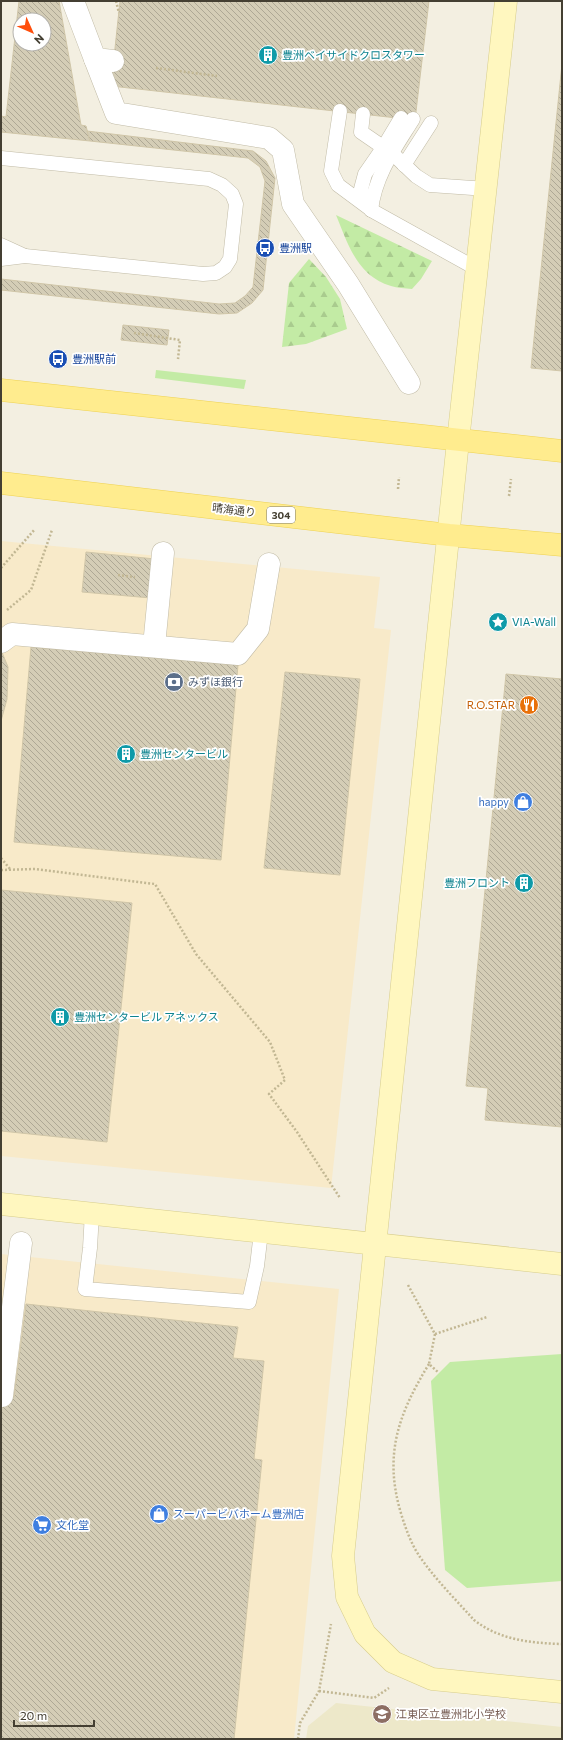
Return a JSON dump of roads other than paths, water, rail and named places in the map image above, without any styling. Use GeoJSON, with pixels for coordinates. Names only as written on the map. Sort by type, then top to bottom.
{"type":"FeatureCollection","features":[{"type":"Feature","properties":{"kind":"main road"},"geometry":{"type":"LineString","coordinates":[[1,390],[458,441],[562,451]]}},
{"type":"Feature","properties":{"kind":"main road","name":"晴海通り"},"geometry":{"type":"LineString","coordinates":[[1,483],[449,535],[562,545]]}},
{"type":"Feature","properties":{"kind":"street"},"geometry":{"type":"LineString","coordinates":[[73,1],[104,60],[116,113],[269,138],[283,150],[293,204],[348,284],[409,383]]}},
{"type":"Feature","properties":{"kind":"street"},"geometry":{"type":"LineString","coordinates":[[506,1],[487,190],[458,441],[343,1556],[347,1597],[365,1634],[393,1662],[432,1679],[562,1692]]}},
{"type":"Feature","properties":{"kind":"street"},"geometry":{"type":"LineString","coordinates":[[154,646],[163,553]]}},
{"type":"Feature","properties":{"kind":"street"},"geometry":{"type":"LineString","coordinates":[[1,642],[12,634],[238,654],[258,629],[269,564]]}},
{"type":"Feature","properties":{"kind":"street"},"geometry":{"type":"LineString","coordinates":[[1,1204],[562,1264]]}},
{"type":"Feature","properties":{"kind":"street"},"geometry":{"type":"LineString","coordinates":[[2,1396],[21,1243]]}},
{"type":"Feature","properties":{"kind":"lane"},"geometry":{"type":"LineString","coordinates":[[340,111],[331,171],[338,185],[371,210],[477,269]]}},
{"type":"Feature","properties":{"kind":"lane"},"geometry":{"type":"LineString","coordinates":[[363,114],[361,132],[388,151],[416,176],[430,185],[487,190]]}},
{"type":"Feature","properties":{"kind":"lane"},"geometry":{"type":"LineString","coordinates":[[371,210],[361,189],[365,174],[388,151],[407,119]]}},
{"type":"Feature","properties":{"kind":"lane"},"geometry":{"type":"LineString","coordinates":[[404,165],[432,124]]}},
{"type":"Feature","properties":{"kind":"lane"},"geometry":{"type":"LineString","coordinates":[[1,158],[209,179],[222,185],[232,194],[236,204],[230,258],[225,267],[216,273],[203,274],[25,256],[1,259]]}},
{"type":"Feature","properties":{"kind":"lane"},"geometry":{"type":"LineString","coordinates":[[1,245],[25,256]]}},
{"type":"Feature","properties":{"kind":"lane"},"geometry":{"type":"LineString","coordinates":[[92,1214],[85,1289],[249,1302],[257,1266],[261,1232]]}},
{"type":"Feature","properties":{"kind":"place","name":"豊洲ベイサイドクロスタワー"},"geometry":{"type":"Point","coordinates":[268,55]}},
{"type":"Feature","properties":{"kind":"place","name":"豊洲駅"},"geometry":{"type":"Point","coordinates":[265,248]}},
{"type":"Feature","properties":{"kind":"place","name":"豊洲駅前"},"geometry":{"type":"Point","coordinates":[58,359]}},
{"type":"Feature","properties":{"kind":"place","name":"VIA-Wall"},"geometry":{"type":"Point","coordinates":[498,622]}},
{"type":"Feature","properties":{"kind":"place","name":"みずほ銀行"},"geometry":{"type":"Point","coordinates":[174,682]}},
{"type":"Feature","properties":{"kind":"place","name":"R.O.STAR"},"geometry":{"type":"Point","coordinates":[529,705]}},
{"type":"Feature","properties":{"kind":"place","name":"豊洲センタービル"},"geometry":{"type":"Point","coordinates":[126,754]}},
{"type":"Feature","properties":{"kind":"place","name":"happy"},"geometry":{"type":"Point","coordinates":[523,802]}},
{"type":"Feature","properties":{"kind":"place","name":"豊洲フロント"},"geometry":{"type":"Point","coordinates":[524,883]}},
{"type":"Feature","properties":{"kind":"place","name":"豊洲センタービル アネックス"},"geometry":{"type":"Point","coordinates":[60,1017]}},
{"type":"Feature","properties":{"kind":"place","name":"スーパービバホーム豊洲店"},"geometry":{"type":"Point","coordinates":[159,1514]}},
{"type":"Feature","properties":{"kind":"place","name":"文化堂"},"geometry":{"type":"Point","coordinates":[42,1525]}},
{"type":"Feature","properties":{"kind":"place","name":"江東区立豊洲北小学校"},"geometry":{"type":"Point","coordinates":[382,1714]}}]}
